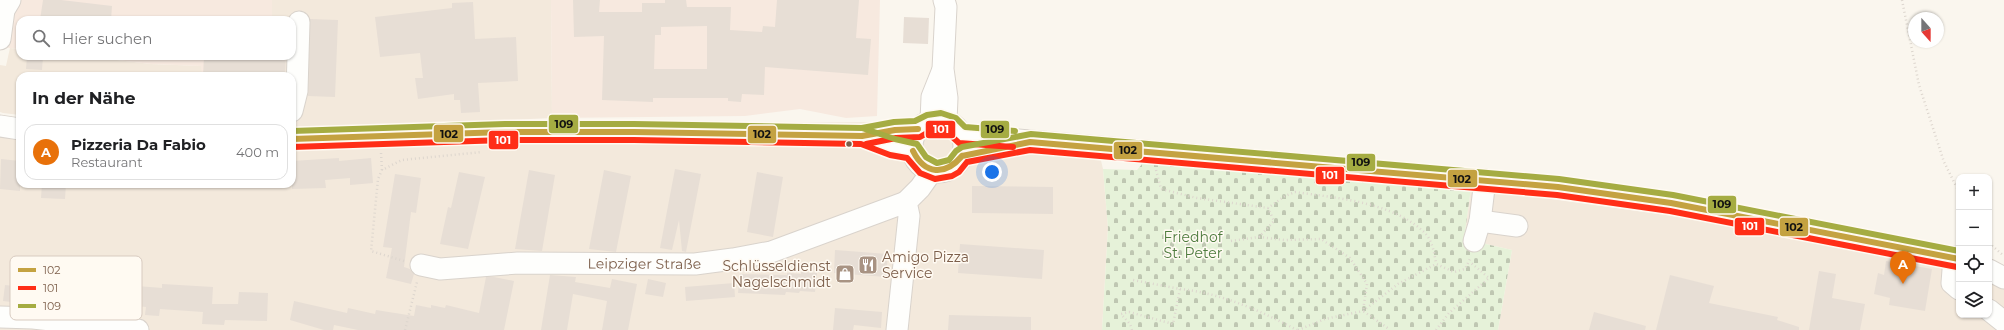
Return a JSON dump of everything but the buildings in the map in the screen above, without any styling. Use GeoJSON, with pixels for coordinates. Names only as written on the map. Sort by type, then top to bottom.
{"type":"FeatureCollection","features":[{"type":"Feature","properties":{"kind":"street"},"geometry":{"type":"LineString","coordinates":[[0,39],[4,10],[10,0]]}},
{"type":"Feature","properties":{"kind":"street"},"geometry":{"type":"LineString","coordinates":[[296,139],[505,132],[862,136],[931,124],[952,124],[962,135],[964,142],[962,156],[958,162],[946,170],[932,170],[919,164],[913,151],[914,136],[931,124],[947,98],[943,69],[946,7],[944,0]]}},
{"type":"Feature","properties":{"kind":"street"},"geometry":{"type":"LineString","coordinates":[[296,95],[299,22]]}},
{"type":"Feature","properties":{"kind":"street"},"geometry":{"type":"LineString","coordinates":[[0,126],[16,128]]}},
{"type":"Feature","properties":{"kind":"street"},"geometry":{"type":"LineString","coordinates":[[962,135],[1485,180],[1558,188],[1671,203],[1956,258]]}},
{"type":"Feature","properties":{"kind":"street"},"geometry":{"type":"LineString","coordinates":[[862,136],[893,147],[913,151]]}},
{"type":"Feature","properties":{"kind":"street"},"geometry":{"type":"LineString","coordinates":[[962,156],[1030,142]]}},
{"type":"Feature","properties":{"kind":"street"},"geometry":{"type":"LineString","coordinates":[[897,330],[909,216],[906,202],[920,188],[932,170]]}},
{"type":"Feature","properties":{"kind":"street"},"geometry":{"type":"LineString","coordinates":[[1474,242],[1480,221],[1485,180]]}},
{"type":"Feature","properties":{"kind":"street","name":"Leipziger Straße"},"geometry":{"type":"LineString","coordinates":[[421,265],[440,269],[518,263],[696,264],[771,252],[906,202]]}},
{"type":"Feature","properties":{"kind":"street"},"geometry":{"type":"LineString","coordinates":[[1480,221],[1517,226]]}},
{"type":"Feature","properties":{"kind":"street"},"geometry":{"type":"LineString","coordinates":[[1956,263],[1952,283],[1956,286]]}},
{"type":"Feature","properties":{"kind":"street"},"geometry":{"type":"LineString","coordinates":[[1992,272],[2004,278]]}},
{"type":"Feature","properties":{"kind":"street"},"geometry":{"type":"LineString","coordinates":[[1992,312],[2004,322]]}},
{"type":"Feature","properties":{"kind":"street"},"geometry":{"type":"LineString","coordinates":[[0,317],[10,317]]}},
{"type":"Feature","properties":{"kind":"street"},"geometry":{"type":"LineString","coordinates":[[50,320],[138,330]]}},
{"type":"Feature","properties":{"kind":"path"},"geometry":{"type":"LineString","coordinates":[[1902,0],[1919,86],[1944,162],[1956,186]]}},
{"type":"Feature","properties":{"kind":"path"},"geometry":{"type":"LineString","coordinates":[[381,151],[382,170],[378,179],[371,250],[421,265]]}},
{"type":"Feature","properties":{"kind":"path"},"geometry":{"type":"LineString","coordinates":[[382,170],[402,160],[486,152]]}},
{"type":"Feature","properties":{"kind":"path"},"geometry":{"type":"LineString","coordinates":[[1160,189],[1196,198],[1268,208],[1285,196],[1295,192],[1381,207],[1408,221],[1426,234],[1434,252],[1436,264]]}},
{"type":"Feature","properties":{"kind":"path"},"geometry":{"type":"LineString","coordinates":[[1258,237],[1274,221],[1268,208]]}},
{"type":"Feature","properties":{"kind":"path"},"geometry":{"type":"LineString","coordinates":[[1231,241],[1258,237],[1284,240],[1321,239],[1350,258],[1367,284],[1363,311]]}},
{"type":"Feature","properties":{"kind":"path"},"geometry":{"type":"LineString","coordinates":[[1436,264],[1454,272],[1465,269],[1470,262],[1474,242]]}},
{"type":"Feature","properties":{"kind":"path"},"geometry":{"type":"LineString","coordinates":[[1992,246],[2004,256]]}},
{"type":"Feature","properties":{"kind":"path"},"geometry":{"type":"LineString","coordinates":[[1436,330],[1449,313],[1489,278],[1470,262]]}},
{"type":"Feature","properties":{"kind":"path"},"geometry":{"type":"LineString","coordinates":[[1133,280],[1198,291],[1225,299],[1265,313],[1298,330],[1325,319],[1363,311],[1398,284],[1436,264]]}},
{"type":"Feature","properties":{"kind":"path"},"geometry":{"type":"LineString","coordinates":[[1132,330],[1130,324],[1121,314],[1129,312],[1173,324],[1180,289]]}},
{"type":"Feature","properties":{"kind":"path"},"geometry":{"type":"LineString","coordinates":[[405,330],[412,299]]}},
{"type":"Feature","properties":{"kind":"path"},"geometry":{"type":"LineString","coordinates":[[1363,311],[1389,329]]}},
{"type":"Feature","properties":{"kind":"shaded area"},"geometry":{"type":"Polygon","coordinates":[[[0,0],[272,0],[272,16],[16,16],[16,49],[0,47],[0,0]]]}},
{"type":"Feature","properties":{"kind":"shaded area"},"geometry":{"type":"Polygon","coordinates":[[[272,0],[551,0],[552,118],[296,130],[296,72],[273,72],[273,60],[296,60],[296,16],[272,16],[272,0]]]}},
{"type":"Feature","properties":{"kind":"shaded area"},"geometry":{"type":"Polygon","coordinates":[[[551,0],[880,0],[877,116],[846,118],[800,109],[745,116],[552,118],[551,0]]]}},
{"type":"Feature","properties":{"kind":"shaded area"},"geometry":{"type":"Polygon","coordinates":[[[10,48],[16,49],[16,60],[117,60],[151,64],[202,66],[202,72],[16,72],[16,115],[0,112],[0,65],[6,66],[10,48]]]}},
{"type":"Feature","properties":{"kind":"shaded area"},"geometry":{"type":"Polygon","coordinates":[[[117,60],[273,60],[273,72],[202,72],[201,66],[151,64],[117,60]]]}},
{"type":"Feature","properties":{"kind":"shaded area"},"geometry":{"type":"Polygon","coordinates":[[[945,109],[958,115],[972,131],[976,149],[1099,152],[1103,169],[1108,228],[1102,330],[0,330],[0,120],[16,122],[16,188],[296,188],[296,134],[703,123],[891,122],[910,121],[925,110],[945,109]]]}},
{"type":"Feature","properties":{"kind":"shaded area"},"geometry":{"type":"Polygon","coordinates":[[[1471,188],[1723,223],[1956,264],[1956,318],[1992,318],[1992,271],[2004,275],[2004,330],[1498,330],[1512,250],[1464,239],[1471,188]]]}},
{"type":"Feature","properties":{"kind":"green space","name":"Friedhof St. Peter"},"geometry":{"type":"Polygon","coordinates":[[[1148,157],[1471,188],[1464,239],[1512,250],[1498,330],[1102,330],[1108,228],[1103,169],[1137,170],[1148,157]]]}},
{"type":"Feature","properties":{"kind":"transit line","name":"109"},"geometry":{"type":"LineString","coordinates":[[862,128],[894,122],[915,121],[927,115],[941,113],[956,118],[965,127],[1015,131]]}},
{"type":"Feature","properties":{"kind":"transit line","name":"109"},"geometry":{"type":"LineString","coordinates":[[296,131],[505,124],[634,124],[862,128],[895,139],[917,144],[926,157],[937,163],[949,160],[956,151],[962,147],[1031,134],[1559,179],[1673,195],[1956,250]]}},
{"type":"Feature","properties":{"kind":"transit line","name":"102"},"geometry":{"type":"LineString","coordinates":[[296,139],[505,132],[634,132],[862,136],[895,130],[918,129]]}},
{"type":"Feature","properties":{"kind":"transit line","name":"101"},"geometry":{"type":"LineString","coordinates":[[866,144],[896,138],[920,137],[932,130],[940,129],[947,132],[959,143],[1013,147]]}},
{"type":"Feature","properties":{"kind":"transit line","name":"101"},"geometry":{"type":"LineString","coordinates":[[296,147],[505,140],[634,140],[861,144],[890,155],[907,158],[920,173],[935,179],[952,176],[959,172],[967,162],[1030,150],[1557,195],[1670,211],[1956,267]]}},
{"type":"Feature","properties":{"kind":"transit line","name":"102"},"geometry":{"type":"LineString","coordinates":[[962,156],[1030,142],[1558,187],[1671,203],[1956,258]]}},
{"type":"Feature","properties":{"kind":"transit line","name":"102"},"geometry":{"type":"LineString","coordinates":[[913,151],[923,165],[936,170],[942,170],[949,167],[956,163],[962,156]]}},
{"type":"Feature","properties":{"kind":"place","name":"Amigo Pizza Service"},"geometry":{"type":"Point","coordinates":[868,265]}},
{"type":"Feature","properties":{"kind":"place","name":"Schlüsseldienst Nagelschmidt"},"geometry":{"type":"Point","coordinates":[845,274]}},
{"type":"Feature","properties":{"kind":"place","name":"Pizzeria Da Fabio"},"geometry":{"type":"Point","coordinates":[1903,284]}}]}
